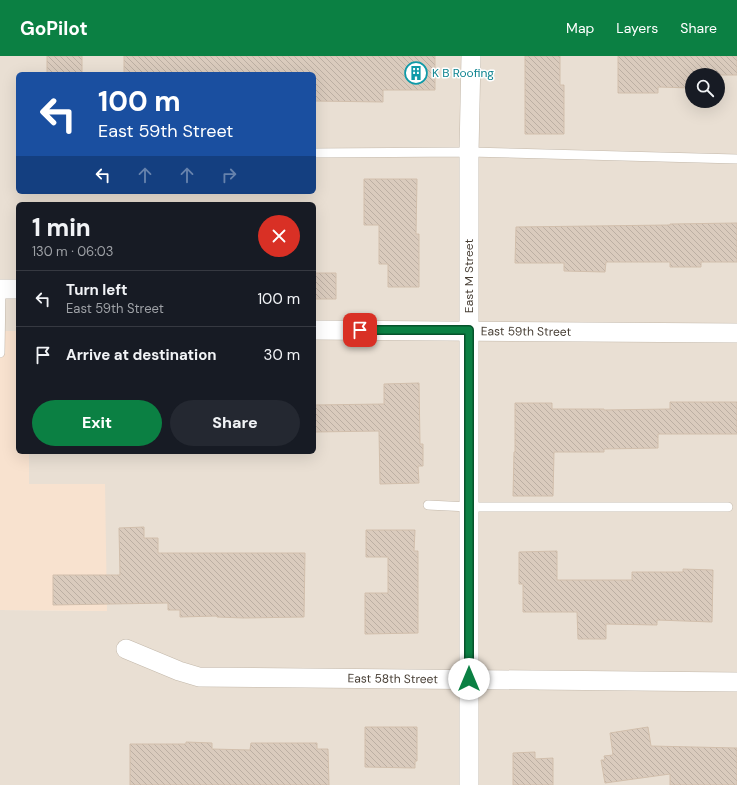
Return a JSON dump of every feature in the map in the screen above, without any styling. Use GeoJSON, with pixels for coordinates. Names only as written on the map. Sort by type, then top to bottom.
{"type":"FeatureCollection","features":[{"type":"Feature","properties":{"kind":"street","name":"East M Street"},"geometry":{"type":"LineString","coordinates":[[469,785],[469,152],[471,56]]}},
{"type":"Feature","properties":{"kind":"street","name":"East 59th Street"},"geometry":{"type":"LineString","coordinates":[[316,330],[737,333]]}},
{"type":"Feature","properties":{"kind":"street","name":"East 58th Street"},"geometry":{"type":"LineString","coordinates":[[126,649],[179,671],[199,676],[737,682]]}},
{"type":"Feature","properties":{"kind":"lane"},"geometry":{"type":"LineString","coordinates":[[316,153],[469,152],[737,159]]}},
{"type":"Feature","properties":{"kind":"lane"},"geometry":{"type":"LineString","coordinates":[[0,353],[6,289]]}},
{"type":"Feature","properties":{"kind":"lane"},"geometry":{"type":"LineString","coordinates":[[428,505],[469,507],[728,507]]}},
{"type":"Feature","properties":{"kind":"shaded area"},"geometry":{"type":"Polygon","coordinates":[[[0,56],[737,56],[737,785],[0,785],[0,610],[106,611],[29,484],[29,454],[316,454],[316,202],[16,202],[16,331],[0,331],[0,56]]]}},
{"type":"Feature","properties":{"kind":"shaded area"},"geometry":{"type":"Polygon","coordinates":[[[0,331],[16,331],[16,454],[29,454],[29,484],[105,484],[107,611],[0,610],[0,331]]]}},
{"type":"Feature","properties":{"kind":"building"},"geometry":{"type":"Polygon","coordinates":[[[47,56],[82,56],[82,72],[47,72],[47,56]]]}},
{"type":"Feature","properties":{"kind":"building"},"geometry":{"type":"Polygon","coordinates":[[[124,56],[435,56],[435,90],[383,90],[383,102],[316,101],[316,72],[124,72],[124,56]]]}},
{"type":"Feature","properties":{"kind":"building"},"geometry":{"type":"Polygon","coordinates":[[[525,56],[560,56],[560,85],[564,85],[564,134],[525,134],[525,56]]]}},
{"type":"Feature","properties":{"kind":"building"},"geometry":{"type":"Polygon","coordinates":[[[618,56],[737,56],[737,75],[725,75],[725,68],[685,68],[685,88],[658,87],[658,93],[618,93],[618,56]]]}},
{"type":"Feature","properties":{"kind":"building"},"geometry":{"type":"Polygon","coordinates":[[[364,179],[417,179],[416,234],[419,234],[419,287],[388,287],[388,264],[379,264],[379,225],[364,225],[364,179]]]}},
{"type":"Feature","properties":{"kind":"building"},"geometry":{"type":"Polygon","coordinates":[[[737,223],[737,262],[701,262],[701,267],[670,267],[670,262],[606,262],[605,272],[564,271],[564,263],[515,263],[516,227],[737,223]]]}},
{"type":"Feature","properties":{"kind":"building"},"geometry":{"type":"Polygon","coordinates":[[[316,273],[336,273],[336,299],[316,299],[316,273]]]}},
{"type":"Feature","properties":{"kind":"building"},"geometry":{"type":"Polygon","coordinates":[[[419,383],[420,444],[423,444],[423,466],[418,466],[419,483],[380,484],[379,431],[316,432],[316,405],[384,404],[384,384],[419,383]]]}},
{"type":"Feature","properties":{"kind":"building"},"geometry":{"type":"Polygon","coordinates":[[[670,402],[737,402],[737,434],[658,434],[658,448],[604,449],[604,452],[554,452],[553,496],[513,496],[515,403],[552,403],[552,409],[604,410],[670,409],[670,402]]]}},
{"type":"Feature","properties":{"kind":"building"},"geometry":{"type":"Polygon","coordinates":[[[144,527],[144,538],[158,538],[158,553],[305,553],[304,617],[180,617],[180,610],[168,610],[168,603],[53,605],[53,575],[120,575],[119,528],[144,527]]]}},
{"type":"Feature","properties":{"kind":"building"},"geometry":{"type":"Polygon","coordinates":[[[366,530],[415,530],[414,551],[418,551],[418,633],[365,634],[365,593],[388,593],[388,557],[366,557],[366,530]]]}},
{"type":"Feature","properties":{"kind":"building"},"geometry":{"type":"Polygon","coordinates":[[[557,551],[557,580],[632,580],[632,572],[683,572],[683,569],[713,570],[712,622],[657,620],[657,625],[606,624],[606,639],[578,639],[577,612],[523,612],[523,584],[519,584],[519,552],[557,551]]]}},
{"type":"Feature","properties":{"kind":"building"},"geometry":{"type":"Polygon","coordinates":[[[365,727],[417,727],[417,761],[415,761],[415,768],[365,767],[365,727]]]}},
{"type":"Feature","properties":{"kind":"building"},"geometry":{"type":"Polygon","coordinates":[[[648,727],[651,746],[737,748],[737,785],[670,785],[670,774],[605,783],[601,760],[605,760],[604,756],[613,755],[610,733],[648,727]]]}},
{"type":"Feature","properties":{"kind":"building"},"geometry":{"type":"Polygon","coordinates":[[[186,742],[212,743],[212,749],[250,750],[251,743],[317,743],[317,749],[328,749],[329,785],[130,785],[130,744],[186,744],[186,742]]]}},
{"type":"Feature","properties":{"kind":"building"},"geometry":{"type":"Polygon","coordinates":[[[535,752],[535,759],[553,758],[553,785],[513,785],[513,753],[535,752]]]}},
{"type":"Feature","properties":{"kind":"place","name":"K B Roofing"},"geometry":{"type":"Point","coordinates":[416,73]}},
{"type":"Feature","properties":{"kind":"route"},"geometry":{"type":"LineString","coordinates":[[360,330],[469,330],[469,679]]}}]}
